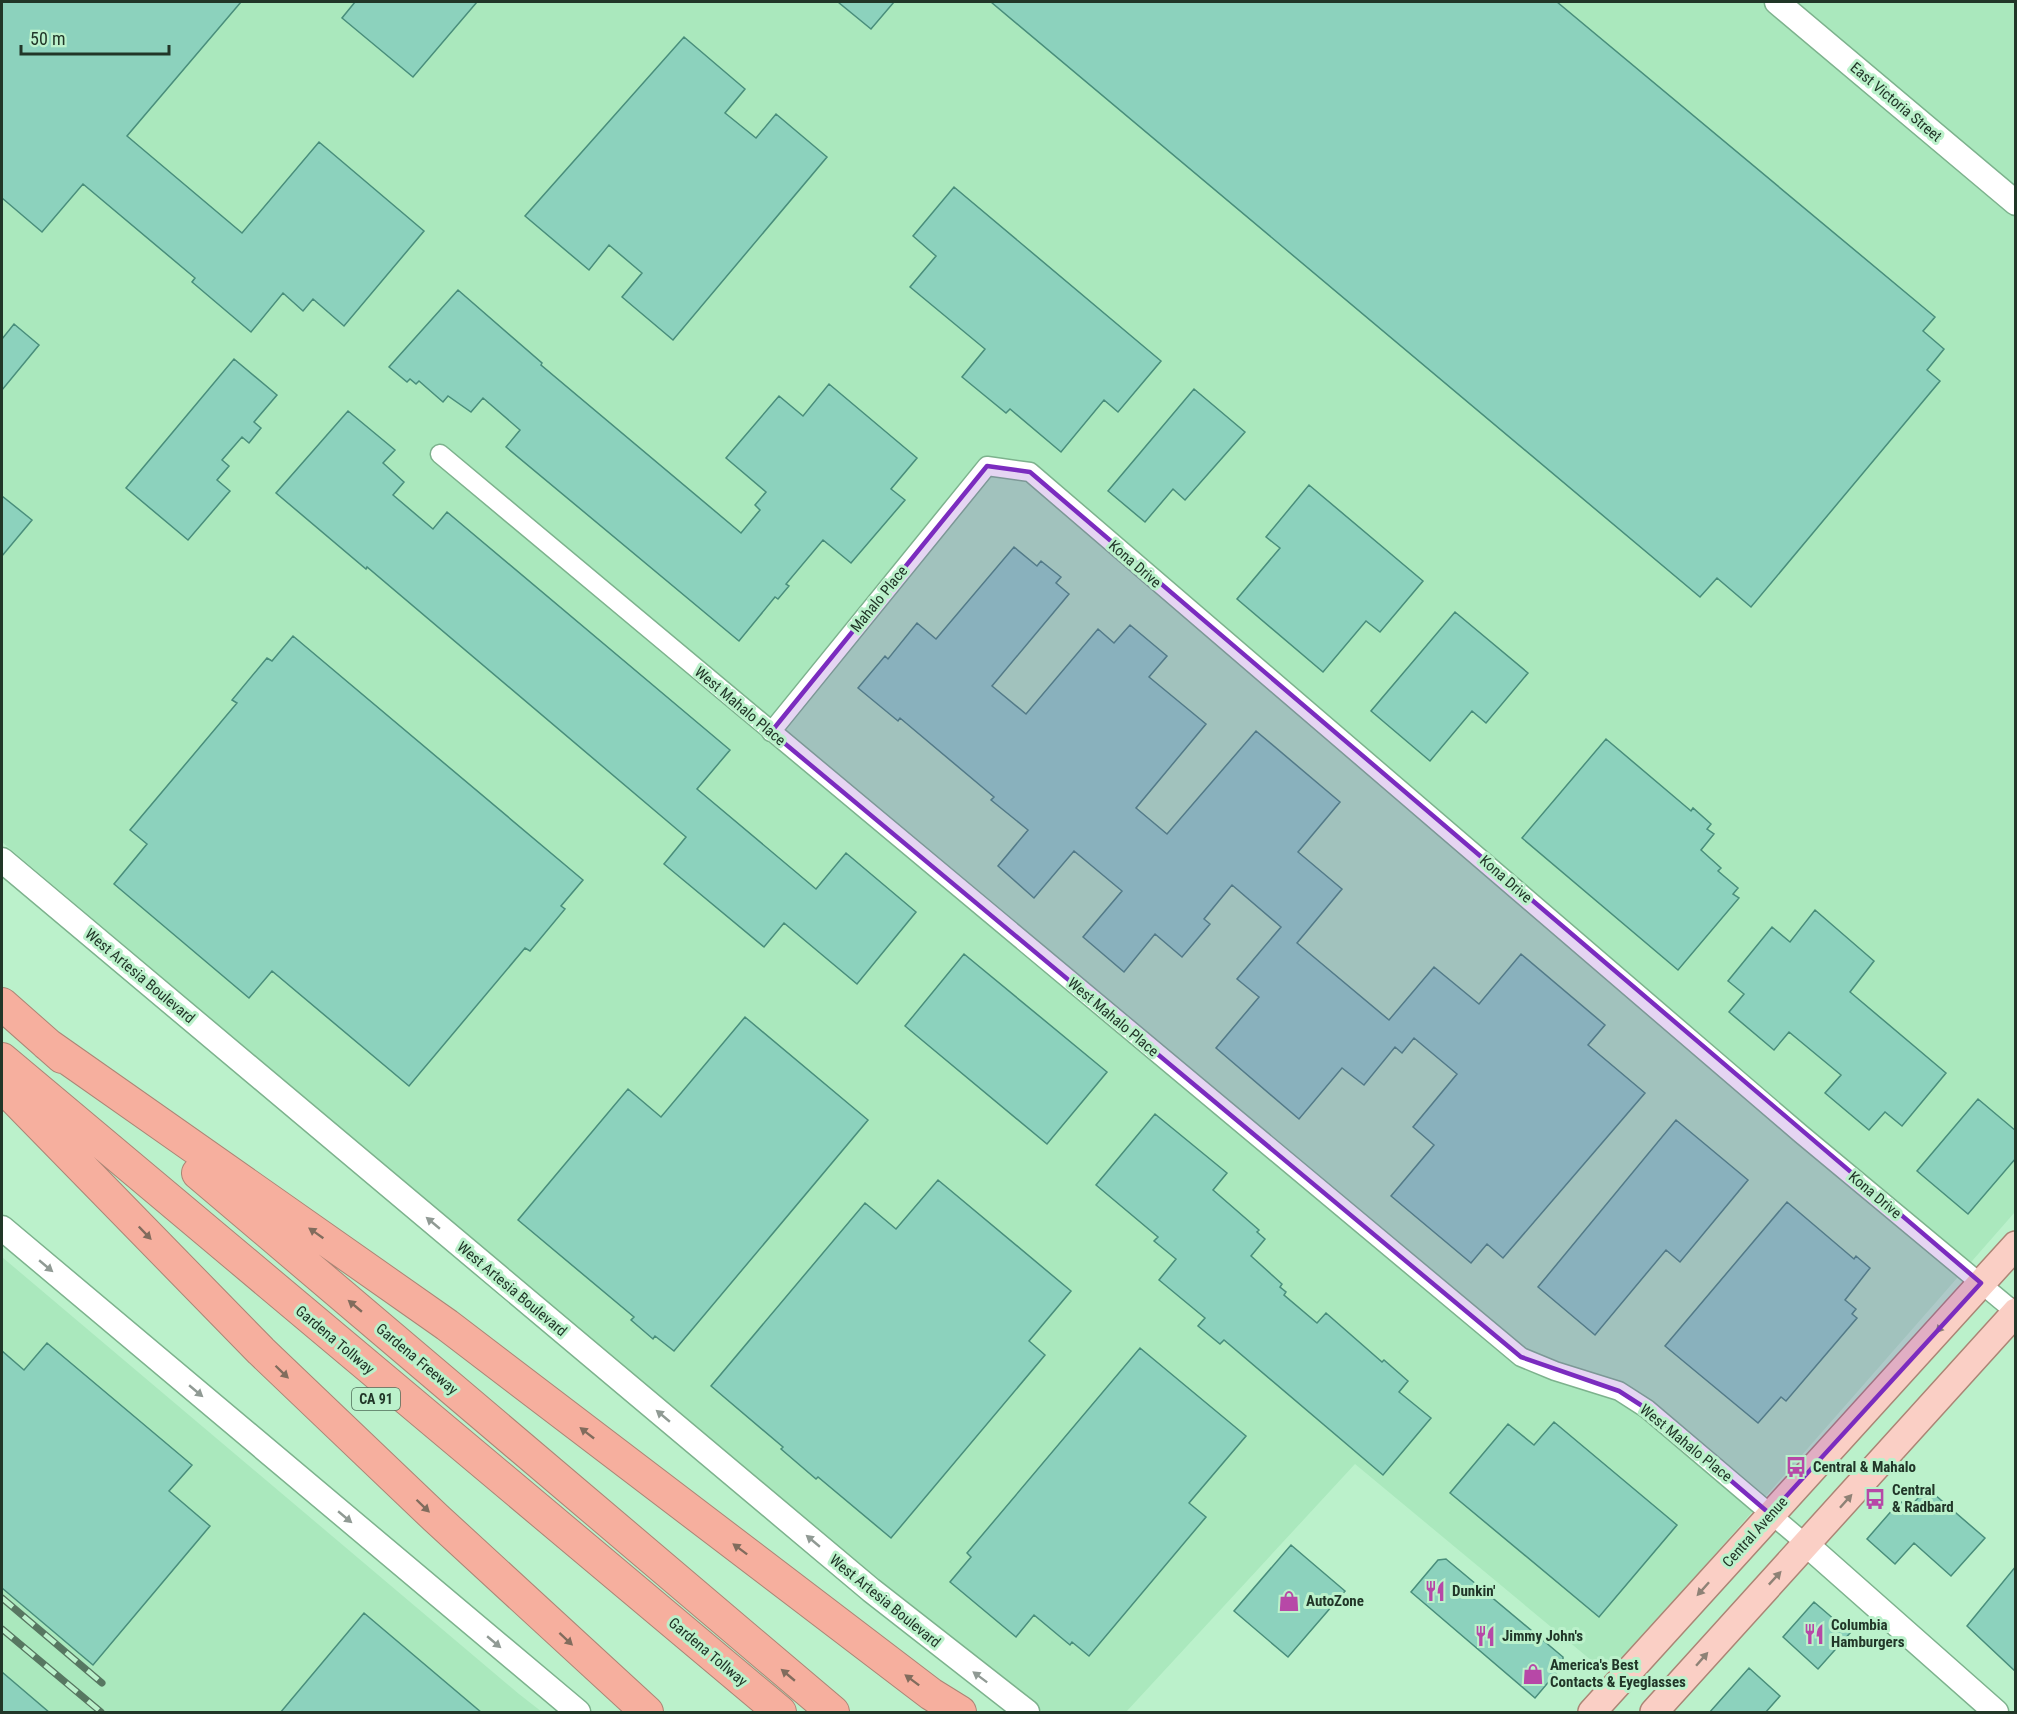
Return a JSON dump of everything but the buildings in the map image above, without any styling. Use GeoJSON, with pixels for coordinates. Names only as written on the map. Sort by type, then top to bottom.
{"type":"FeatureCollection","features":[{"type":"Feature","properties":{"kind":"highway","name":"Gardena Freeway"},"geometry":{"type":"LineString","coordinates":[[2,1004],[833,1713]]}},
{"type":"Feature","properties":{"kind":"highway","name":"Gardena Tollway"},"geometry":{"type":"LineString","coordinates":[[2,1035],[621,1558],[671,1575]]}},
{"type":"Feature","properties":{"kind":"highway"},"geometry":{"type":"LineString","coordinates":[[47,1044],[447,1325],[931,1694],[960,1713]]}},
{"type":"Feature","properties":{"kind":"highway","name":"Gardena Tollway"},"geometry":{"type":"LineString","coordinates":[[2,1059],[780,1713]]}},
{"type":"Feature","properties":{"kind":"highway"},"geometry":{"type":"LineString","coordinates":[[2,1085],[261,1352],[647,1713]]}},
{"type":"Feature","properties":{"kind":"highway","name":"CA 91"},"geometry":{"type":"LineString","coordinates":[[2,1085],[751,1713]]}},
{"type":"Feature","properties":{"kind":"main road","name":"East Victoria Street"},"geometry":{"type":"LineString","coordinates":[[1777,2],[2016,203]]}},
{"type":"Feature","properties":{"kind":"main road","name":"West Artesia Boulevard"},"geometry":{"type":"LineString","coordinates":[[2,860],[871,1590],[1027,1713]]}},
{"type":"Feature","properties":{"kind":"main road"},"geometry":{"type":"LineString","coordinates":[[2,1228],[578,1713]]}},
{"type":"Feature","properties":{"kind":"main road","name":"Central Avenue"},"geometry":{"type":"LineString","coordinates":[[1592,1713],[2016,1245]]}},
{"type":"Feature","properties":{"kind":"main road"},"geometry":{"type":"LineString","coordinates":[[1654,1713],[2015,1312]]}},
{"type":"Feature","properties":{"kind":"main road"},"geometry":{"type":"LineString","coordinates":[[1806,1544],[1996,1713]]}},
{"type":"Feature","properties":{"kind":"street","name":"West Mahalo Place"},"geometry":{"type":"LineString","coordinates":[[440,454],[1521,1357],[1619,1391],[1647,1409],[1806,1544]]}},
{"type":"Feature","properties":{"kind":"street","name":"Mahalo Place"},"geometry":{"type":"LineString","coordinates":[[771,732],[987,466]]}},
{"type":"Feature","properties":{"kind":"street","name":"Kona Drive"},"geometry":{"type":"LineString","coordinates":[[987,466],[1029,472],[1802,1134],[2015,1312]]}},
{"type":"Feature","properties":{"kind":"highlighted area"},"geometry":{"type":"Polygon","coordinates":[[[987,466],[1030,472],[1981,1283],[1770,1514],[1647,1409],[1619,1391],[1521,1357],[771,732],[987,466]]]}},
{"type":"Feature","properties":{"kind":"shaded area"},"geometry":{"type":"Polygon","coordinates":[[[2,2],[2015,2],[2015,1212],[1609,1675],[1355,1464],[1126,1712],[1043,1712],[965,1655],[2,842],[2,2]]]}},
{"type":"Feature","properties":{"kind":"shaded area"},"geometry":{"type":"Polygon","coordinates":[[[2,1257],[519,1694],[542,1712],[2,1712],[2,1257]]]}},
{"type":"Feature","properties":{"kind":"railway"},"geometry":{"type":"LineString","coordinates":[[2,1598],[102,1683]]}},
{"type":"Feature","properties":{"kind":"railway"},"geometry":{"type":"LineString","coordinates":[[2,1629],[101,1712]]}},
{"type":"Feature","properties":{"kind":"place","name":"Central & Mahalo"},"geometry":{"type":"Point","coordinates":[1796,1467]}},
{"type":"Feature","properties":{"kind":"place","name":"Central & Radbard"},"geometry":{"type":"Point","coordinates":[1875,1499]}},
{"type":"Feature","properties":{"kind":"place","name":"Dunkin'"},"geometry":{"type":"Point","coordinates":[1435,1591]}},
{"type":"Feature","properties":{"kind":"place","name":"AutoZone"},"geometry":{"type":"Point","coordinates":[1289,1601]}},
{"type":"Feature","properties":{"kind":"place","name":"Columbia Hamburgers"},"geometry":{"type":"Point","coordinates":[1814,1634]}},
{"type":"Feature","properties":{"kind":"place","name":"Jimmy John's"},"geometry":{"type":"Point","coordinates":[1485,1636]}},
{"type":"Feature","properties":{"kind":"place","name":"America's Best Contacts & Eyeglasses"},"geometry":{"type":"Point","coordinates":[1533,1674]}}]}
